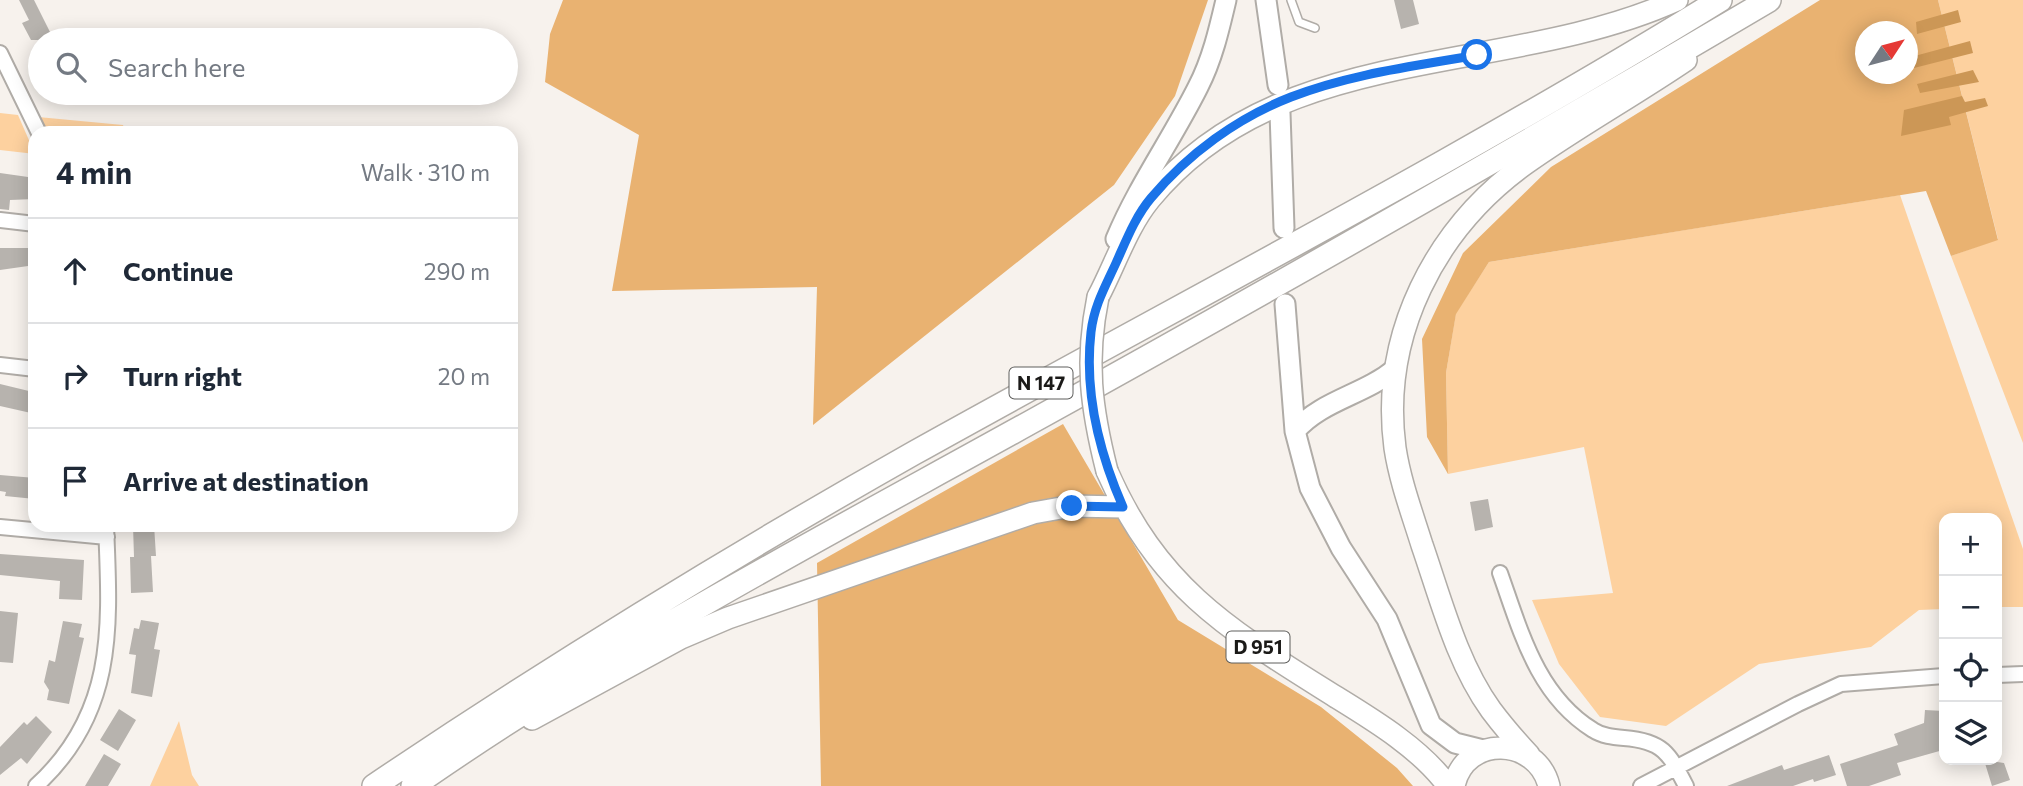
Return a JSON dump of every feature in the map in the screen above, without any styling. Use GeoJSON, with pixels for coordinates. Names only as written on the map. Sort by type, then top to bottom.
{"type":"FeatureCollection","features":[{"type":"Feature","properties":{"kind":"highway","name":"N 147"},"geometry":{"type":"LineString","coordinates":[[374,786],[481,714],[756,544],[1450,157],[1720,0]]}},
{"type":"Feature","properties":{"kind":"highway","name":"N 147"},"geometry":{"type":"LineString","coordinates":[[422,780],[589,673],[745,581],[1403,214],[1769,0]]}},
{"type":"Feature","properties":{"kind":"main road","name":"D 951"},"geometry":{"type":"LineString","coordinates":[[1226,0],[1199,86],[1128,211],[1102,276],[1091,332],[1089,373],[1095,423],[1107,471],[1123,507],[1158,561],[1201,605],[1255,645],[1384,729],[1448,786]]}},
{"type":"Feature","properties":{"kind":"main road"},"geometry":{"type":"LineString","coordinates":[[1266,0],[1278,85]]}},
{"type":"Feature","properties":{"kind":"main road"},"geometry":{"type":"LineString","coordinates":[[1098,297],[1131,229],[1150,199],[1212,139],[1243,120],[1290,97],[1329,84],[1560,37],[1615,23],[1676,0]]}},
{"type":"Feature","properties":{"kind":"main road"},"geometry":{"type":"LineString","coordinates":[[1551,783],[1481,694],[1441,600],[1404,486],[1395,449],[1395,369],[1404,328],[1422,282],[1449,237],[1483,199],[1525,164],[1775,0]]}},
{"type":"Feature","properties":{"kind":"main road"},"geometry":{"type":"LineString","coordinates":[[1280,113],[1284,228]]}},
{"type":"Feature","properties":{"kind":"main road"},"geometry":{"type":"LineString","coordinates":[[1285,304],[1295,431],[1301,462],[1323,516],[1387,619],[1431,724],[1455,743],[1483,751],[1506,747],[1529,755]]}},
{"type":"Feature","properties":{"kind":"main road"},"geometry":{"type":"LineString","coordinates":[[1295,431],[1320,409],[1370,386],[1395,369]]}},
{"type":"Feature","properties":{"kind":"main road"},"geometry":{"type":"LineString","coordinates":[[422,780],[681,638],[728,618],[1033,513],[1072,506],[1123,507]]}},
{"type":"Feature","properties":{"kind":"main road"},"geometry":{"type":"LineString","coordinates":[[1454,786],[1462,767],[1483,751]]}},
{"type":"Feature","properties":{"kind":"street"},"geometry":{"type":"LineString","coordinates":[[0,53],[35,126]]}},
{"type":"Feature","properties":{"kind":"street"},"geometry":{"type":"LineString","coordinates":[[0,220],[28,223]]}},
{"type":"Feature","properties":{"kind":"street"},"geometry":{"type":"LineString","coordinates":[[0,365],[28,368]]}},
{"type":"Feature","properties":{"kind":"street"},"geometry":{"type":"LineString","coordinates":[[0,527],[28,528]]}},
{"type":"Feature","properties":{"kind":"street"},"geometry":{"type":"LineString","coordinates":[[36,786],[53,771],[75,741],[91,711],[101,682],[107,650],[106,532]]}},
{"type":"Feature","properties":{"kind":"street"},"geometry":{"type":"LineString","coordinates":[[1500,573],[1530,654],[1556,700],[1597,732],[1657,743],[1686,786]]}},
{"type":"Feature","properties":{"kind":"street"},"geometry":{"type":"LineString","coordinates":[[2002,675],[2023,674]]}},
{"type":"Feature","properties":{"kind":"street"},"geometry":{"type":"LineString","coordinates":[[1641,786],[1841,684],[1939,676]]}},
{"type":"Feature","properties":{"kind":"lane"},"geometry":{"type":"LineString","coordinates":[[1291,0],[1299,22],[1315,27]]}},
{"type":"Feature","properties":{"kind":"shaded area"},"geometry":{"type":"Polygon","coordinates":[[[563,0],[1208,0],[1175,96],[1114,185],[813,425],[817,287],[612,291],[639,135],[545,82],[550,34],[563,0]]]}},
{"type":"Feature","properties":{"kind":"shaded area"},"geometry":{"type":"Polygon","coordinates":[[[1820,0],[1938,0],[1998,240],[1951,256],[1926,191],[1489,262],[1456,314],[1446,373],[1448,474],[1427,437],[1422,339],[1463,253],[1551,167],[1820,0]]]}},
{"type":"Feature","properties":{"kind":"shaded area"},"geometry":{"type":"Polygon","coordinates":[[[1938,0],[2023,0],[2023,443],[1951,256],[1998,239],[1938,0]]]}},
{"type":"Feature","properties":{"kind":"shaded area"},"geometry":{"type":"Polygon","coordinates":[[[1958,10],[1961,22],[1918,34],[1918,21],[1958,10]]]}},
{"type":"Feature","properties":{"kind":"shaded area"},"geometry":{"type":"Polygon","coordinates":[[[1970,41],[1973,53],[1918,67],[1918,55],[1970,41]]]}},
{"type":"Feature","properties":{"kind":"shaded area"},"geometry":{"type":"Polygon","coordinates":[[[1973,70],[1979,82],[1920,93],[1918,84],[1973,70]]]}},
{"type":"Feature","properties":{"kind":"shaded area"},"geometry":{"type":"Polygon","coordinates":[[[1962,96],[1965,102],[1985,98],[1988,106],[1949,117],[1951,125],[1901,136],[1904,110],[1962,96]]]}},
{"type":"Feature","properties":{"kind":"shaded area"},"geometry":{"type":"Polygon","coordinates":[[[0,113],[18,115],[28,138],[28,153],[0,150],[0,113]]]}},
{"type":"Feature","properties":{"kind":"shaded area"},"geometry":{"type":"Polygon","coordinates":[[[38,117],[123,126],[42,126],[38,117]]]}},
{"type":"Feature","properties":{"kind":"shaded area"},"geometry":{"type":"Polygon","coordinates":[[[1900,195],[2023,549],[2023,607],[2002,607],[2002,513],[1939,513],[1939,609],[1919,610],[1871,647],[1759,664],[1666,726],[1600,717],[1559,664],[1532,600],[1613,593],[1584,447],[1448,474],[1446,373],[1456,313],[1489,262],[1900,195]]]}},
{"type":"Feature","properties":{"kind":"shaded area"},"geometry":{"type":"Polygon","coordinates":[[[1063,424],[1178,620],[1321,707],[1397,768],[1413,786],[821,786],[817,563],[1063,424]]]}},
{"type":"Feature","properties":{"kind":"shaded area"},"geometry":{"type":"Polygon","coordinates":[[[179,721],[192,775],[199,786],[150,786],[179,721]]]}},
{"type":"Feature","properties":{"kind":"building"},"geometry":{"type":"Polygon","coordinates":[[[19,0],[34,0],[48,28],[28,28],[28,34],[22,23],[29,20],[19,0]]]}},
{"type":"Feature","properties":{"kind":"building"},"geometry":{"type":"Polygon","coordinates":[[[1394,0],[1413,0],[1419,24],[1401,29],[1394,0]]]}},
{"type":"Feature","properties":{"kind":"building"},"geometry":{"type":"Polygon","coordinates":[[[0,173],[28,177],[28,199],[10,200],[9,210],[0,209],[0,173]]]}},
{"type":"Feature","properties":{"kind":"building"},"geometry":{"type":"Polygon","coordinates":[[[0,248],[28,248],[28,266],[0,270],[0,248]]]}},
{"type":"Feature","properties":{"kind":"building"},"geometry":{"type":"Polygon","coordinates":[[[0,384],[28,391],[28,412],[0,406],[0,384]]]}},
{"type":"Feature","properties":{"kind":"building"},"geometry":{"type":"Polygon","coordinates":[[[0,475],[28,477],[28,498],[5,496],[6,492],[0,491],[0,475]]]}},
{"type":"Feature","properties":{"kind":"building"},"geometry":{"type":"Polygon","coordinates":[[[1488,499],[1493,527],[1475,531],[1470,502],[1488,499]]]}},
{"type":"Feature","properties":{"kind":"building"},"geometry":{"type":"Polygon","coordinates":[[[133,532],[154,532],[156,556],[151,556],[153,592],[131,593],[130,557],[134,557],[133,532]]]}},
{"type":"Feature","properties":{"kind":"building"},"geometry":{"type":"Polygon","coordinates":[[[0,554],[84,560],[82,600],[59,599],[60,581],[0,575],[0,554]]]}},
{"type":"Feature","properties":{"kind":"building"},"geometry":{"type":"Polygon","coordinates":[[[0,611],[18,613],[13,663],[0,662],[0,611]]]}},
{"type":"Feature","properties":{"kind":"building"},"geometry":{"type":"Polygon","coordinates":[[[141,620],[159,623],[154,649],[160,650],[152,697],[131,693],[136,655],[129,654],[134,628],[139,629],[141,620]]]}},
{"type":"Feature","properties":{"kind":"building"},"geometry":{"type":"Polygon","coordinates":[[[63,621],[82,624],[79,637],[84,638],[69,704],[47,700],[49,690],[44,682],[49,660],[55,662],[63,621]]]}},
{"type":"Feature","properties":{"kind":"building"},"geometry":{"type":"Polygon","coordinates":[[[119,709],[136,720],[118,751],[100,740],[119,709]]]}},
{"type":"Feature","properties":{"kind":"building"},"geometry":{"type":"Polygon","coordinates":[[[1925,710],[1939,711],[1939,751],[1897,763],[1901,775],[1869,786],[1847,786],[1840,764],[1898,745],[1894,734],[1924,723],[1925,710]]]}},
{"type":"Feature","properties":{"kind":"building"},"geometry":{"type":"Polygon","coordinates":[[[36,716],[52,732],[27,764],[21,758],[0,775],[0,747],[24,722],[27,725],[36,716]]]}},
{"type":"Feature","properties":{"kind":"building"},"geometry":{"type":"Polygon","coordinates":[[[104,754],[121,764],[108,786],[85,786],[104,754]]]}},
{"type":"Feature","properties":{"kind":"building"},"geometry":{"type":"Polygon","coordinates":[[[1829,755],[1836,775],[1814,782],[1813,779],[1793,786],[1727,786],[1782,765],[1784,770],[1829,755]]]}},
{"type":"Feature","properties":{"kind":"building"},"geometry":{"type":"Polygon","coordinates":[[[2004,763],[2010,780],[1992,786],[1986,765],[2004,763]]]}},
{"type":"Feature","properties":{"kind":"route"},"geometry":{"type":"LineString","coordinates":[[1072,506],[1123,507],[1107,471],[1095,423],[1089,373],[1091,332],[1098,297],[1131,229],[1150,199],[1212,139],[1290,97],[1329,84],[1477,55]]}}]}
